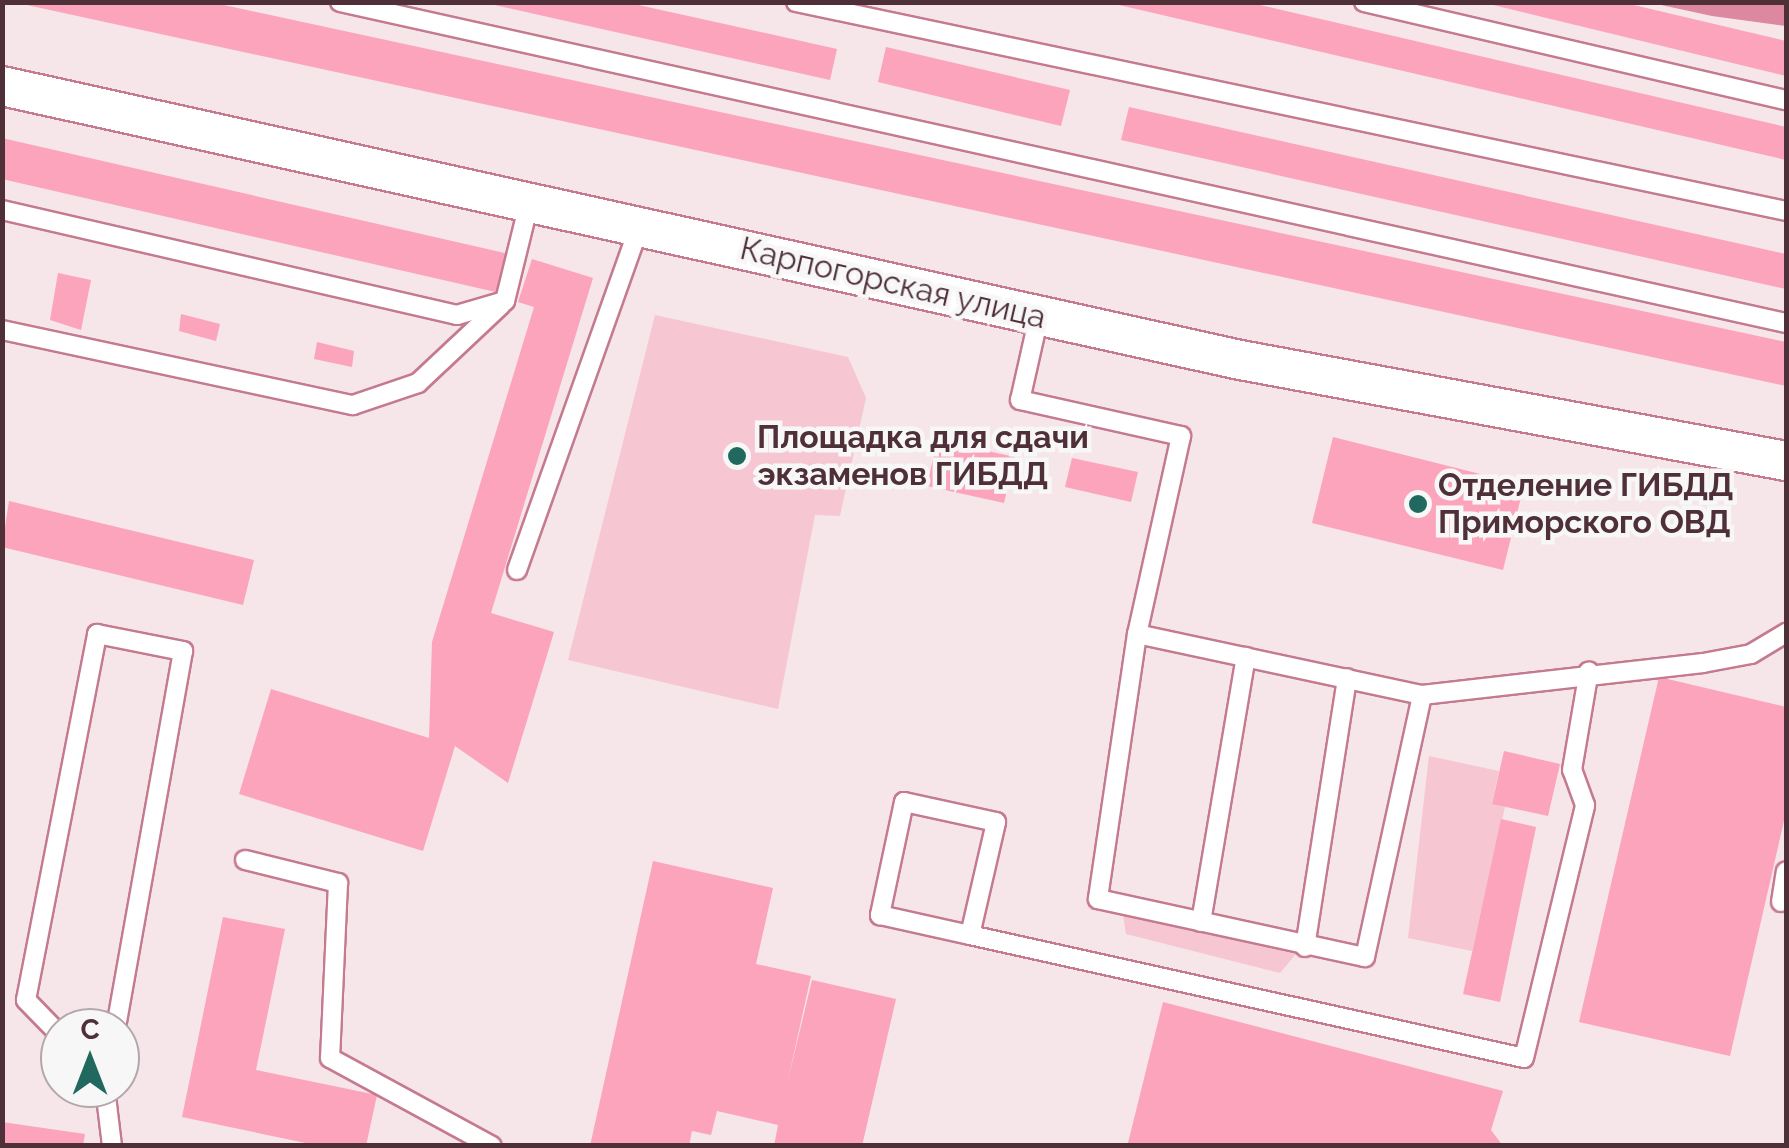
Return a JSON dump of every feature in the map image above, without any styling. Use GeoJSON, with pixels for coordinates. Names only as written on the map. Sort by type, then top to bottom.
{"type":"FeatureCollection","features":[{"type":"Feature","properties":{"kind":"street","name":"Карпогорская улица"},"geometry":{"type":"LineString","coordinates":[[2,86],[1236,359],[1786,461]]}},
{"type":"Feature","properties":{"kind":"lane"},"geometry":{"type":"LineString","coordinates":[[340,2],[1786,323]]}},
{"type":"Feature","properties":{"kind":"lane"},"geometry":{"type":"LineString","coordinates":[[796,2],[1786,211]]}},
{"type":"Feature","properties":{"kind":"lane"},"geometry":{"type":"LineString","coordinates":[[1364,2],[1786,100]]}},
{"type":"Feature","properties":{"kind":"lane"},"geometry":{"type":"LineString","coordinates":[[2,330],[353,406],[418,383],[505,301],[529,203]]}},
{"type":"Feature","properties":{"kind":"lane"},"geometry":{"type":"LineString","coordinates":[[2,210],[458,315],[505,301]]}},
{"type":"Feature","properties":{"kind":"lane"},"geometry":{"type":"LineString","coordinates":[[517,570],[638,227]]}},
{"type":"Feature","properties":{"kind":"lane"},"geometry":{"type":"LineString","coordinates":[[1039,316],[1020,400],[1181,436],[1137,634],[1098,899],[1364,958],[1422,695]]}},
{"type":"Feature","properties":{"kind":"lane"},"geometry":{"type":"LineString","coordinates":[[1137,634],[1422,695],[1590,671],[1735,657],[1786,633]]}},
{"type":"Feature","properties":{"kind":"lane"},"geometry":{"type":"LineString","coordinates":[[40,1014],[26,1000],[97,634],[183,652],[120,1008]]}},
{"type":"Feature","properties":{"kind":"lane"},"geometry":{"type":"LineString","coordinates":[[1201,922],[1246,657]]}},
{"type":"Feature","properties":{"kind":"lane"},"geometry":{"type":"LineString","coordinates":[[970,935],[996,822],[904,802],[880,914],[970,935],[1524,1058],[1585,805],[1572,770],[1590,671]]}},
{"type":"Feature","properties":{"kind":"lane"},"geometry":{"type":"LineString","coordinates":[[1305,947],[1347,678]]}},
{"type":"Feature","properties":{"kind":"lane"},"geometry":{"type":"LineString","coordinates":[[245,860],[338,883],[330,1058],[492,1146]]}},
{"type":"Feature","properties":{"kind":"lane"},"geometry":{"type":"LineString","coordinates":[[1781,902],[1786,871]]}},
{"type":"Feature","properties":{"kind":"lane"},"geometry":{"type":"LineString","coordinates":[[105,1108],[112,1146]]}},
{"type":"Feature","properties":{"kind":"shaded area"},"geometry":{"type":"Polygon","coordinates":[[[1652,3],[1786,3],[1786,26],[1712,16],[1652,3]]]}},
{"type":"Feature","properties":{"kind":"shaded area","name":"Площадка для сдачи экзаменов ГИБДД"},"geometry":{"type":"Polygon","coordinates":[[[655,315],[848,357],[866,398],[840,516],[815,515],[778,709],[568,660],[655,315]]]}},
{"type":"Feature","properties":{"kind":"shaded area"},"geometry":{"type":"Polygon","coordinates":[[[1429,756],[1499,771],[1492,803],[1505,807],[1472,951],[1408,938],[1429,756]]]}},
{"type":"Feature","properties":{"kind":"shaded area"},"geometry":{"type":"Polygon","coordinates":[[[1123,915],[1296,954],[1280,973],[1126,934],[1123,915]]]}},
{"type":"Feature","properties":{"kind":"building"},"geometry":{"type":"Polygon","coordinates":[[[13,2],[210,2],[1786,342],[1786,386],[13,2]]]}},
{"type":"Feature","properties":{"kind":"building"},"geometry":{"type":"Polygon","coordinates":[[[481,2],[625,2],[837,49],[830,80],[481,2]]]}},
{"type":"Feature","properties":{"kind":"building"},"geometry":{"type":"Polygon","coordinates":[[[1106,2],[1247,2],[1786,127],[1786,160],[1106,2]]]}},
{"type":"Feature","properties":{"kind":"building"},"geometry":{"type":"Polygon","coordinates":[[[1481,2],[1621,2],[1786,41],[1786,76],[1481,2]]]}},
{"type":"Feature","properties":{"kind":"building"},"geometry":{"type":"Polygon","coordinates":[[[886,47],[1070,90],[1061,126],[878,82],[886,47]]]}},
{"type":"Feature","properties":{"kind":"building"},"geometry":{"type":"Polygon","coordinates":[[[1129,107],[1786,254],[1786,289],[1121,140],[1129,107]]]}},
{"type":"Feature","properties":{"kind":"building"},"geometry":{"type":"Polygon","coordinates":[[[2,138],[509,254],[500,293],[2,179],[2,138]]]}},
{"type":"Feature","properties":{"kind":"building"},"geometry":{"type":"Polygon","coordinates":[[[532,259],[593,278],[491,613],[554,632],[508,783],[455,746],[423,851],[239,794],[271,689],[429,738],[432,642],[534,307],[518,302],[532,259]]]}},
{"type":"Feature","properties":{"kind":"building"},"geometry":{"type":"Polygon","coordinates":[[[58,273],[91,280],[81,330],[50,320],[58,273]]]}},
{"type":"Feature","properties":{"kind":"building"},"geometry":{"type":"Polygon","coordinates":[[[181,314],[220,324],[216,341],[179,331],[181,314]]]}},
{"type":"Feature","properties":{"kind":"building"},"geometry":{"type":"Polygon","coordinates":[[[317,342],[354,351],[352,367],[314,359],[317,342]]]}},
{"type":"Feature","properties":{"kind":"building","name":"Отделение ГИБДД Приморского ОВД"},"geometry":{"type":"Polygon","coordinates":[[[1333,437],[1524,485],[1503,570],[1312,523],[1333,437]]]}},
{"type":"Feature","properties":{"kind":"building"},"geometry":{"type":"Polygon","coordinates":[[[937,440],[1015,457],[1004,503],[927,486],[937,440]]]}},
{"type":"Feature","properties":{"kind":"building"},"geometry":{"type":"Polygon","coordinates":[[[1072,458],[1138,472],[1131,502],[1065,487],[1072,458]]]}},
{"type":"Feature","properties":{"kind":"building"},"geometry":{"type":"Polygon","coordinates":[[[9,501],[254,560],[243,605],[2,547],[9,501]]]}},
{"type":"Feature","properties":{"kind":"building"},"geometry":{"type":"Polygon","coordinates":[[[1659,677],[1786,707],[1786,812],[1730,1056],[1579,1022],[1659,677]]]}},
{"type":"Feature","properties":{"kind":"building"},"geometry":{"type":"Polygon","coordinates":[[[1504,751],[1560,764],[1548,816],[1492,804],[1504,751]]]}},
{"type":"Feature","properties":{"kind":"building"},"geometry":{"type":"Polygon","coordinates":[[[1501,819],[1536,827],[1500,1002],[1463,994],[1501,819]]]}},
{"type":"Feature","properties":{"kind":"building"},"geometry":{"type":"Polygon","coordinates":[[[653,861],[773,888],[756,964],[811,976],[788,1080],[812,980],[896,999],[862,1146],[774,1146],[778,1125],[717,1111],[711,1135],[692,1131],[689,1146],[590,1146],[653,861]]]}},
{"type":"Feature","properties":{"kind":"building"},"geometry":{"type":"Polygon","coordinates":[[[223,917],[285,929],[256,1070],[377,1095],[366,1146],[320,1146],[182,1117],[223,917]]]}},
{"type":"Feature","properties":{"kind":"building"},"geometry":{"type":"Polygon","coordinates":[[[1163,1002],[1503,1091],[1491,1130],[1503,1146],[1128,1143],[1163,1002]]]}},
{"type":"Feature","properties":{"kind":"building"},"geometry":{"type":"Polygon","coordinates":[[[2,1122],[85,1134],[83,1146],[2,1146],[2,1122]]]}},
{"type":"Feature","properties":{"kind":"place","name":"Площадка для сдачи экзаменов ГИБДД"},"geometry":{"type":"Point","coordinates":[737,456]}},
{"type":"Feature","properties":{"kind":"place","name":"Отделение ГИБДД Приморского ОВД"},"geometry":{"type":"Point","coordinates":[1418,504]}}]}
